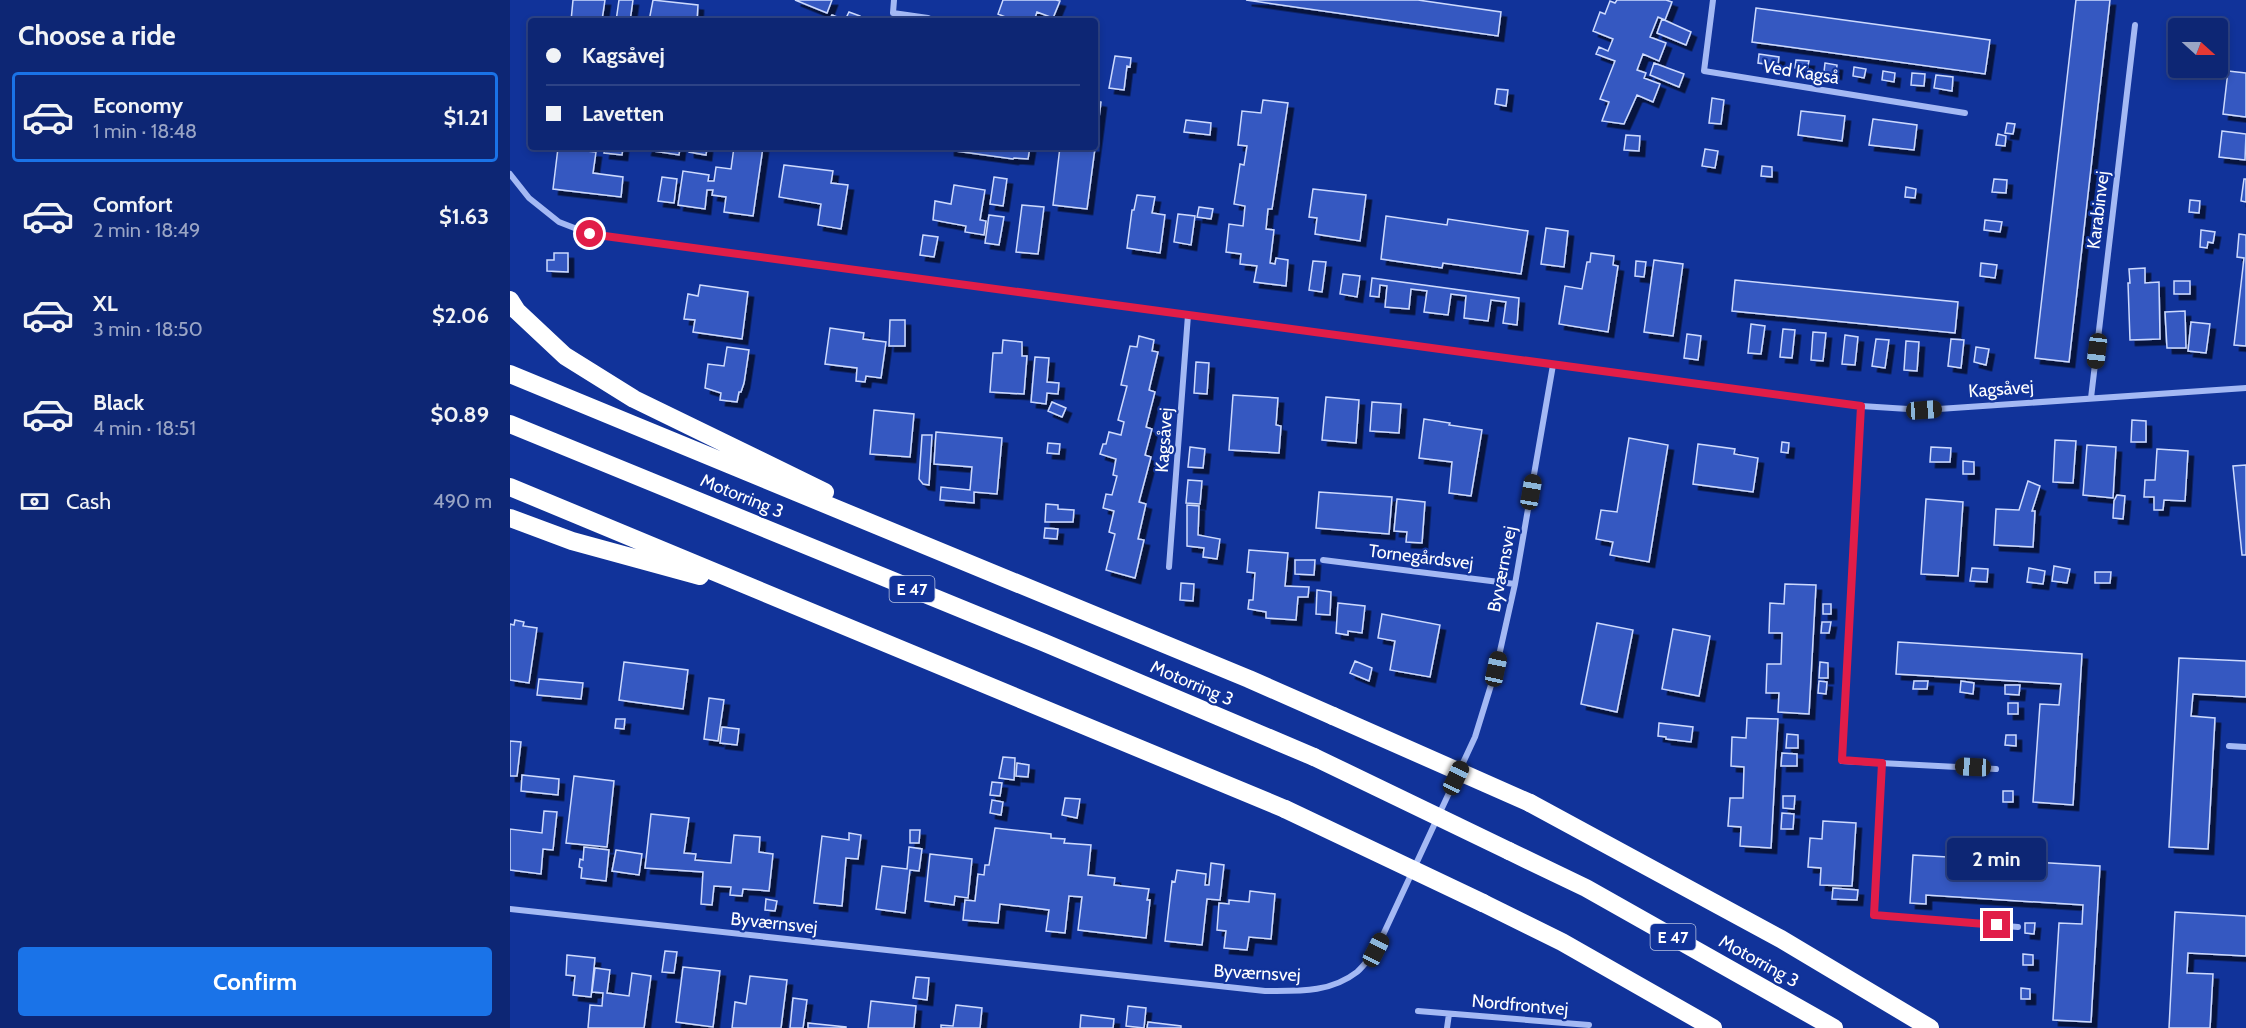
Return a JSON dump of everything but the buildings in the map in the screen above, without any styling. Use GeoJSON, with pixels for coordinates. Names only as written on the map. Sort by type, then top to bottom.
{"type":"FeatureCollection","features":[{"type":"Feature","properties":{"kind":"highway"},"geometry":{"type":"LineString","coordinates":[[510,300],[517,311],[565,356],[634,399],[785,472],[933,548]]}},
{"type":"Feature","properties":{"kind":"highway"},"geometry":{"type":"LineString","coordinates":[[510,374],[1333,716],[1530,803],[1781,939],[1930,1028]]}},
{"type":"Feature","properties":{"kind":"highway","name":"Motorring 3"},"geometry":{"type":"LineString","coordinates":[[510,424],[1045,643],[1314,757],[1586,888],[1834,1028]]}},
{"type":"Feature","properties":{"kind":"highway"},"geometry":{"type":"LineString","coordinates":[[510,487],[1285,809],[1562,942],[1713,1028]]}},
{"type":"Feature","properties":{"kind":"highway"},"geometry":{"type":"LineString","coordinates":[[510,518],[572,541],[774,596]]}},
{"type":"Feature","properties":{"kind":"street"},"geometry":{"type":"LineString","coordinates":[[894,0],[893,13],[928,18]]}},
{"type":"Feature","properties":{"kind":"street","name":"Ved Kagså"},"geometry":{"type":"LineString","coordinates":[[1713,0],[1704,71],[1965,113]]}},
{"type":"Feature","properties":{"kind":"street","name":"Karabinvej"},"geometry":{"type":"LineString","coordinates":[[2091,398],[2135,25]]}},
{"type":"Feature","properties":{"kind":"street","name":"Kagsåvej"},"geometry":{"type":"LineString","coordinates":[[510,174],[529,198],[559,222],[590,234],[1861,406],[1924,410],[2246,388]]}},
{"type":"Feature","properties":{"kind":"street","name":"Kagsåvej"},"geometry":{"type":"LineString","coordinates":[[1169,567],[1188,315]]}},
{"type":"Feature","properties":{"kind":"street","name":"Byværnsvej"},"geometry":{"type":"LineString","coordinates":[[510,909],[1265,991],[1303,992],[1330,987],[1357,972],[1376,950],[1475,737],[1496,669],[1515,584],[1553,365]]}},
{"type":"Feature","properties":{"kind":"street"},"geometry":{"type":"LineString","coordinates":[[1861,406],[1842,760],[1996,769]]}},
{"type":"Feature","properties":{"kind":"street","name":"Tornegårdsvej"},"geometry":{"type":"LineString","coordinates":[[1323,560],[1515,584]]}},
{"type":"Feature","properties":{"kind":"street"},"geometry":{"type":"LineString","coordinates":[[2229,746],[2246,747]]}},
{"type":"Feature","properties":{"kind":"street"},"geometry":{"type":"LineString","coordinates":[[1882,763],[1874,915],[2018,927]]}},
{"type":"Feature","properties":{"kind":"street","name":"Nordfrontvej"},"geometry":{"type":"LineString","coordinates":[[1418,1011],[1589,1025]]}},
{"type":"Feature","properties":{"kind":"street","name":"Nordfrontvej"},"geometry":{"type":"LineString","coordinates":[[1447,1028],[1449,1014]]}},
{"type":"Feature","properties":{"kind":"route"},"geometry":{"type":"LineString","coordinates":[[590,234],[1861,406],[1842,760],[1882,763],[1874,915],[1997,925]]}}]}
